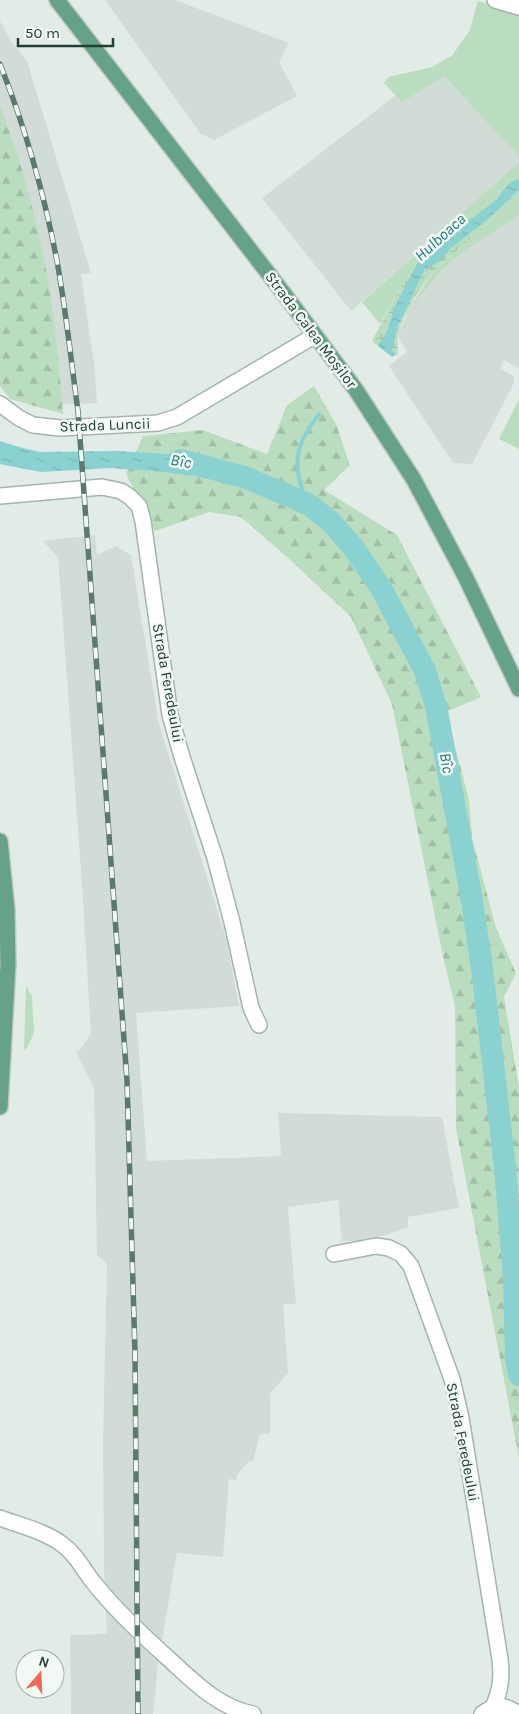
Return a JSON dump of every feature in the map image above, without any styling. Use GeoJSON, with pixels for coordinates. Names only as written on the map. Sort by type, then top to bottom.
{"type":"FeatureCollection","features":[{"type":"Feature","properties":{"kind":"main road","name":"Strada Calea Moșilor"},"geometry":{"type":"LineString","coordinates":[[57,0],[356,390],[414,480],[466,578],[519,690]]}},
{"type":"Feature","properties":{"kind":"main road"},"geometry":{"type":"LineString","coordinates":[[0,841],[6,910],[0,1107]]}},
{"type":"Feature","properties":{"kind":"street"},"geometry":{"type":"LineString","coordinates":[[495,0],[519,6]]}},
{"type":"Feature","properties":{"kind":"street","name":"Strada Luncii"},"geometry":{"type":"LineString","coordinates":[[0,404],[33,426],[60,428],[158,423],[177,417],[314,336]]}},
{"type":"Feature","properties":{"kind":"street","name":"Strada Feredeului"},"geometry":{"type":"LineString","coordinates":[[0,496],[102,487],[121,492],[130,497],[139,506],[143,521],[170,715],[215,858],[232,922],[251,1008],[259,1025]]}},
{"type":"Feature","properties":{"kind":"street","name":"Strada Feredeului"},"geometry":{"type":"LineString","coordinates":[[334,1254],[376,1246],[389,1248],[400,1254],[411,1266],[452,1379],[462,1418],[500,1659],[502,1682],[500,1692],[488,1710]]}},
{"type":"Feature","properties":{"kind":"street"},"geometry":{"type":"LineString","coordinates":[[0,1518],[43,1534],[63,1545],[74,1554],[93,1582],[138,1632],[199,1686],[222,1702],[253,1714]]}},
{"type":"Feature","properties":{"kind":"street","name":"Strada Feredeului"},"geometry":{"type":"LineString","coordinates":[[488,1710],[502,1706],[511,1708],[518,1714]]}},
{"type":"Feature","properties":{"kind":"shaded area"},"geometry":{"type":"Polygon","coordinates":[[[105,0],[175,0],[289,43],[279,62],[297,96],[214,140],[200,133],[105,0]]]}},
{"type":"Feature","properties":{"kind":"shaded area"},"geometry":{"type":"Polygon","coordinates":[[[519,0],[519,162],[351,311],[262,198],[396,95],[384,83],[389,77],[432,67],[452,56],[470,30],[477,5],[508,12],[519,0]]]}},
{"type":"Feature","properties":{"kind":"shaded area"},"geometry":{"type":"Polygon","coordinates":[[[0,21],[10,40],[27,61],[91,273],[81,274],[94,364],[97,403],[31,406],[0,142],[0,21]]]}},
{"type":"Feature","properties":{"kind":"shaded area"},"geometry":{"type":"Polygon","coordinates":[[[519,215],[519,368],[504,360],[500,369],[514,376],[514,383],[472,464],[453,463],[389,366],[407,352],[398,336],[408,310],[425,288],[441,271],[466,250],[519,215]]]}},
{"type":"Feature","properties":{"kind":"shaded area"},"geometry":{"type":"Polygon","coordinates":[[[95,535],[97,555],[116,546],[131,555],[159,724],[226,938],[239,1006],[136,1013],[147,1161],[281,1156],[278,1113],[442,1117],[459,1208],[408,1217],[408,1227],[386,1235],[355,1241],[342,1241],[338,1200],[288,1207],[296,1304],[283,1304],[288,1373],[270,1394],[270,1434],[260,1434],[253,1462],[249,1461],[237,1475],[236,1480],[229,1479],[223,1557],[177,1553],[158,1664],[153,1714],[71,1714],[70,1635],[107,1634],[104,1568],[103,1445],[107,1264],[97,1255],[94,1088],[76,1052],[79,1051],[91,1034],[58,557],[43,541],[95,535]]]}},
{"type":"Feature","properties":{"kind":"green space"},"geometry":{"type":"Polygon","coordinates":[[[478,1],[519,13],[519,156],[444,76],[402,102],[384,83],[389,77],[432,67],[452,56],[470,30],[478,1]]]}},
{"type":"Feature","properties":{"kind":"green space"},"geometry":{"type":"Polygon","coordinates":[[[0,106],[17,153],[43,251],[55,328],[63,414],[10,399],[0,386],[0,106]]]}},
{"type":"Feature","properties":{"kind":"green space"},"geometry":{"type":"Polygon","coordinates":[[[519,162],[519,175],[419,260],[380,324],[362,302],[519,162]]]}},
{"type":"Feature","properties":{"kind":"green space"},"geometry":{"type":"Polygon","coordinates":[[[519,175],[519,198],[435,269],[424,284],[412,302],[403,321],[398,340],[398,354],[392,357],[372,341],[399,290],[419,260],[519,175]]]}},
{"type":"Feature","properties":{"kind":"green space"},"geometry":{"type":"Polygon","coordinates":[[[519,198],[519,215],[466,250],[441,271],[408,310],[435,269],[519,198]]]}},
{"type":"Feature","properties":{"kind":"green space"},"geometry":{"type":"Polygon","coordinates":[[[314,386],[336,424],[350,465],[324,490],[397,535],[481,697],[446,712],[469,800],[472,837],[496,928],[516,973],[504,997],[519,1088],[519,1458],[456,1128],[455,1006],[443,956],[392,704],[351,617],[241,517],[209,512],[155,531],[126,474],[143,436],[203,430],[267,454],[287,405],[314,386]]]}},
{"type":"Feature","properties":{"kind":"green space"},"geometry":{"type":"Polygon","coordinates":[[[519,399],[519,449],[499,439],[519,399]]]}},
{"type":"Feature","properties":{"kind":"green space"},"geometry":{"type":"Polygon","coordinates":[[[26,986],[32,996],[34,1033],[27,1048],[24,1050],[26,986]]]}},
{"type":"Feature","properties":{"kind":"water"},"geometry":{"type":"Polygon","coordinates":[[[515,180],[519,180],[519,190],[487,220],[451,248],[440,261],[425,269],[397,328],[392,351],[395,353],[392,357],[378,346],[387,331],[394,308],[419,260],[436,245],[443,246],[451,240],[471,218],[488,212],[505,188],[515,180]]]}},
{"type":"Feature","properties":{"kind":"water"},"geometry":{"type":"Polygon","coordinates":[[[0,441],[40,452],[117,451],[166,454],[191,457],[209,466],[190,476],[166,472],[110,468],[41,472],[0,464],[0,441]]]}},
{"type":"Feature","properties":{"kind":"waterway","name":"Hulboaca"},"geometry":{"type":"LineString","coordinates":[[476,218],[498,201]]}},
{"type":"Feature","properties":{"kind":"waterway","name":"Hulboaca"},"geometry":{"type":"LineString","coordinates":[[442,248],[465,228]]}},
{"type":"Feature","properties":{"kind":"waterway","name":"Hulboaca"},"geometry":{"type":"LineString","coordinates":[[308,504],[299,478],[298,457],[304,436],[319,414]]}},
{"type":"Feature","properties":{"kind":"waterway","name":"Bîc"},"geometry":{"type":"LineString","coordinates":[[180,460],[244,477],[308,504],[331,522],[353,547],[381,588],[425,671],[436,706],[471,895],[482,968],[505,1168],[514,1277],[516,1357],[519,1375]]}},
{"type":"Feature","properties":{"kind":"waterway","name":"Bîc"},"geometry":{"type":"LineString","coordinates":[[514,1277],[519,1273]]}},
{"type":"Feature","properties":{"kind":"railway"},"geometry":{"type":"LineString","coordinates":[[0,64],[26,136],[52,236],[63,298],[78,411],[127,1081],[135,1353],[138,1714]]}}]}
